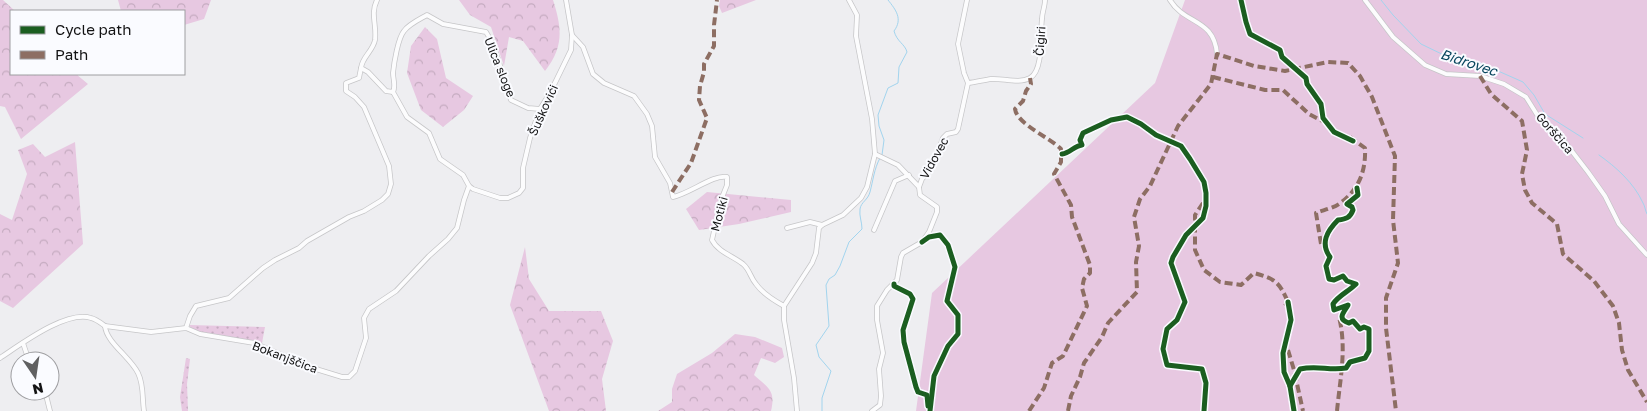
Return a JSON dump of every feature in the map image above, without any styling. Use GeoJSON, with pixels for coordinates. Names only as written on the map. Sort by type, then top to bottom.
{"type":"FeatureCollection","features":[{"type":"Feature","properties":{"kind":"street"},"geometry":{"type":"LineString","coordinates":[[186,328],[196,306],[229,298],[269,264],[349,217],[364,211],[388,194],[391,184],[389,166],[364,107],[346,91],[346,83],[359,78],[363,61],[374,45],[373,10],[377,0]]}},
{"type":"Feature","properties":{"kind":"street","name":"Šuškovići"},"geometry":{"type":"LineString","coordinates":[[393,92],[407,117],[429,133],[440,158],[463,175],[469,186],[500,198],[508,198],[519,194],[523,188],[523,168],[530,138],[540,109],[550,93],[570,50],[572,35],[566,0]]}},
{"type":"Feature","properties":{"kind":"street"},"geometry":{"type":"LineString","coordinates":[[797,411],[794,378],[784,320],[784,306],[812,263],[816,253],[819,228],[843,215],[861,198],[879,156],[856,36],[857,15],[849,0]]}},
{"type":"Feature","properties":{"kind":"street","name":"Vidovec"},"geometry":{"type":"LineString","coordinates":[[872,411],[880,405],[881,396],[879,369],[883,353],[877,320],[878,306],[887,290],[897,280],[900,257],[903,253],[922,242],[929,232],[937,212],[936,207],[920,195],[919,187],[922,179],[932,168],[943,138],[947,134],[956,132],[958,129],[968,83],[958,44],[967,0]]}},
{"type":"Feature","properties":{"kind":"street","name":"Čigiri"},"geometry":{"type":"LineString","coordinates":[[968,83],[994,79],[1028,79],[1034,74],[1038,66],[1042,19],[1046,0]]}},
{"type":"Feature","properties":{"kind":"street"},"geometry":{"type":"LineString","coordinates":[[1170,0],[1182,12],[1210,31],[1216,43],[1217,54]]}},
{"type":"Feature","properties":{"kind":"street","name":"Gorščica"},"geometry":{"type":"LineString","coordinates":[[1365,0],[1393,37],[1425,65],[1446,74],[1480,76],[1504,84],[1526,97],[1542,121],[1564,141],[1588,172],[1605,196],[1619,224],[1647,255]]}},
{"type":"Feature","properties":{"kind":"street","name":"Ulica sloge"},"geometry":{"type":"LineString","coordinates":[[393,92],[395,62],[404,31],[427,15],[444,24],[486,32],[491,40],[503,82],[511,100],[528,108],[540,109]]}},
{"type":"Feature","properties":{"kind":"street","name":"Motiki"},"geometry":{"type":"LineString","coordinates":[[572,35],[583,46],[593,74],[609,86],[634,96],[647,114],[652,126],[655,157],[670,184],[673,197],[693,191],[702,184],[721,176],[727,177],[727,184],[721,200],[712,240],[720,250],[746,266],[757,286],[766,296],[784,306]]}},
{"type":"Feature","properties":{"kind":"street"},"geometry":{"type":"LineString","coordinates":[[361,68],[368,72],[386,91],[393,92]]}},
{"type":"Feature","properties":{"kind":"street"},"geometry":{"type":"LineString","coordinates":[[879,156],[898,165],[919,187]]}},
{"type":"Feature","properties":{"kind":"street"},"geometry":{"type":"LineString","coordinates":[[874,230],[895,181],[909,175]]}},
{"type":"Feature","properties":{"kind":"street"},"geometry":{"type":"LineString","coordinates":[[915,181],[922,179]]}},
{"type":"Feature","properties":{"kind":"street","name":"Bokanjščica"},"geometry":{"type":"LineString","coordinates":[[0,358],[46,329],[80,317],[90,317],[104,326],[151,332],[186,328],[200,334],[254,343],[303,365],[342,377],[349,377],[355,371],[366,338],[364,318],[369,309],[396,291],[429,256],[448,240],[457,228],[469,186]]}},
{"type":"Feature","properties":{"kind":"street"},"geometry":{"type":"LineString","coordinates":[[787,228],[810,222],[822,225]]}},
{"type":"Feature","properties":{"kind":"street"},"geometry":{"type":"LineString","coordinates":[[104,326],[106,334],[124,352],[137,370],[142,384],[144,411]]}},
{"type":"Feature","properties":{"kind":"street"},"geometry":{"type":"LineString","coordinates":[[23,343],[26,351]]}},
{"type":"Feature","properties":{"kind":"green space"},"geometry":{"type":"Polygon","coordinates":[[[0,0],[3,0],[14,10],[10,10],[10,75],[77,75],[88,84],[21,139],[5,107],[0,106],[0,0]]]}},
{"type":"Feature","properties":{"kind":"green space"},"geometry":{"type":"Polygon","coordinates":[[[118,0],[211,0],[204,19],[185,25],[185,10],[121,10],[118,0]]]}},
{"type":"Feature","properties":{"kind":"green space"},"geometry":{"type":"Polygon","coordinates":[[[459,0],[553,0],[560,37],[556,54],[545,71],[523,41],[509,37],[504,66],[491,27],[470,15],[459,0]]]}},
{"type":"Feature","properties":{"kind":"green space"},"geometry":{"type":"Polygon","coordinates":[[[720,0],[756,0],[722,13],[719,6],[720,0]]]}},
{"type":"Feature","properties":{"kind":"green space"},"geometry":{"type":"Polygon","coordinates":[[[1185,0],[1647,0],[1647,411],[916,411],[932,293],[1155,83],[1185,0]]]}},
{"type":"Feature","properties":{"kind":"green space"},"geometry":{"type":"Polygon","coordinates":[[[425,27],[437,39],[446,78],[473,96],[464,110],[443,127],[421,110],[407,73],[411,46],[425,27]]]}},
{"type":"Feature","properties":{"kind":"green space"},"geometry":{"type":"Polygon","coordinates":[[[75,142],[83,244],[13,308],[0,301],[0,214],[12,220],[27,174],[18,150],[33,144],[45,157],[75,142]]]}},
{"type":"Feature","properties":{"kind":"green space"},"geometry":{"type":"Polygon","coordinates":[[[707,192],[791,200],[791,212],[739,224],[699,230],[686,209],[707,192]]]}},
{"type":"Feature","properties":{"kind":"green space"},"geometry":{"type":"Polygon","coordinates":[[[525,247],[529,279],[549,311],[601,311],[613,341],[602,379],[606,411],[549,411],[510,305],[525,247]]]}},
{"type":"Feature","properties":{"kind":"green space"},"geometry":{"type":"Polygon","coordinates":[[[189,325],[265,327],[262,343],[210,336],[200,333],[189,325]]]}},
{"type":"Feature","properties":{"kind":"green space"},"geometry":{"type":"Polygon","coordinates":[[[735,334],[755,337],[782,348],[784,357],[775,363],[761,358],[754,375],[772,394],[771,411],[658,411],[672,402],[672,389],[677,374],[712,353],[735,334]]]}},
{"type":"Feature","properties":{"kind":"green space"},"geometry":{"type":"Polygon","coordinates":[[[186,358],[190,359],[187,384],[188,411],[182,411],[180,397],[186,358]]]}},
{"type":"Feature","properties":{"kind":"waterway","name":"Vidovec"},"geometry":{"type":"LineString","coordinates":[[882,155],[884,140],[879,126],[878,115],[888,88],[898,83],[899,67],[907,52],[895,35],[894,31],[897,27],[898,19],[894,7],[888,0]]}},
{"type":"Feature","properties":{"kind":"waterway","name":"Bidrovec"},"geometry":{"type":"LineString","coordinates":[[1381,0],[1421,44],[1458,61],[1480,63],[1523,82],[1534,95],[1545,114],[1583,138]]}},
{"type":"Feature","properties":{"kind":"waterway","name":"Bidrovec"},"geometry":{"type":"LineString","coordinates":[[1599,155],[1630,182],[1644,204],[1647,214]]}},
{"type":"Feature","properties":{"kind":"waterway","name":"Vidovec"},"geometry":{"type":"LineString","coordinates":[[822,411],[822,398],[831,371],[819,357],[816,345],[829,326],[826,285],[840,266],[849,242],[862,229],[860,209],[869,195],[880,158]]}},
{"type":"Feature","properties":{"kind":"marked path"},"geometry":{"type":"LineString","coordinates":[[672,192],[691,163],[707,118],[699,100],[700,86],[704,64],[714,46],[717,0]]}},
{"type":"Feature","properties":{"kind":"marked path"},"geometry":{"type":"LineString","coordinates":[[1068,411],[1071,396],[1084,363],[1102,337],[1108,323],[1137,292],[1136,262],[1139,246],[1134,217],[1140,199],[1150,186],[1178,126],[1211,84],[1217,54],[1254,66],[1285,71],[1328,62],[1348,63],[1360,76],[1372,97],[1395,156],[1393,220],[1398,263],[1386,298],[1386,328],[1396,411]]}},
{"type":"Feature","properties":{"kind":"marked path"},"geometry":{"type":"LineString","coordinates":[[1480,76],[1491,94],[1522,121],[1527,150],[1522,174],[1525,190],[1532,203],[1557,224],[1563,254],[1594,281],[1613,306],[1619,323],[1622,350],[1628,370],[1647,402]]}},
{"type":"Feature","properties":{"kind":"marked path"},"geometry":{"type":"LineString","coordinates":[[1213,77],[1265,90],[1283,90],[1309,114],[1326,123]]}},
{"type":"Feature","properties":{"kind":"marked path"},"geometry":{"type":"LineString","coordinates":[[1029,411],[1044,388],[1052,363],[1063,356],[1087,306],[1082,288],[1084,279],[1090,273],[1090,265],[1072,217],[1071,205],[1054,174],[1061,162],[1061,149],[1021,120],[1015,109],[1023,101],[1026,91],[1031,84],[1030,78]]}},
{"type":"Feature","properties":{"kind":"marked path"},"geometry":{"type":"LineString","coordinates":[[1321,244],[1316,213],[1331,208],[1346,199],[1352,193],[1362,172],[1365,148],[1350,137]]}},
{"type":"Feature","properties":{"kind":"marked path"},"geometry":{"type":"LineString","coordinates":[[1203,203],[1195,215],[1195,250],[1204,270],[1220,282],[1241,285],[1254,273],[1267,277],[1276,282],[1282,290],[1288,302],[1285,306]]}},
{"type":"Feature","properties":{"kind":"marked path"},"geometry":{"type":"LineString","coordinates":[[1337,411],[1343,352],[1339,317]]}},
{"type":"Feature","properties":{"kind":"marked path"},"geometry":{"type":"LineString","coordinates":[[1288,350],[1303,411]]}},
{"type":"Feature","properties":{"kind":"cycle path"},"geometry":{"type":"LineString","coordinates":[[1241,0],[1250,34],[1280,50],[1282,57],[1306,78],[1307,84],[1321,104],[1323,118],[1334,132],[1353,141]]}},
{"type":"Feature","properties":{"kind":"cycle path"},"geometry":{"type":"LineString","coordinates":[[1062,154],[1082,145],[1080,140],[1083,133],[1111,120],[1127,117],[1156,135],[1181,146],[1204,182],[1206,206],[1203,218],[1186,235],[1171,263],[1185,302],[1177,320],[1167,329],[1163,349],[1167,365],[1202,369],[1206,383],[1204,411]]}},
{"type":"Feature","properties":{"kind":"cycle path"},"geometry":{"type":"LineString","coordinates":[[1290,386],[1300,369],[1346,368],[1350,362],[1365,358],[1369,351],[1369,329],[1364,327],[1360,329],[1353,321],[1349,323],[1343,319],[1342,314],[1348,305],[1334,310],[1333,304],[1335,301],[1356,284],[1347,281],[1343,276],[1334,280],[1329,279],[1326,266],[1330,257],[1325,247],[1326,237],[1338,220],[1345,219],[1351,215],[1352,207],[1347,204],[1358,195],[1357,188]]}},
{"type":"Feature","properties":{"kind":"cycle path"},"geometry":{"type":"LineString","coordinates":[[922,242],[929,237],[940,235],[948,245],[955,267],[947,301],[958,315],[958,334],[948,346],[934,376],[930,411]]}},
{"type":"Feature","properties":{"kind":"cycle path"},"geometry":{"type":"LineString","coordinates":[[894,284],[894,286],[910,294],[913,299],[903,330],[904,342],[916,387],[918,392],[927,395],[928,406]]}},
{"type":"Feature","properties":{"kind":"cycle path"},"geometry":{"type":"LineString","coordinates":[[1288,302],[1291,320],[1283,353],[1284,372],[1290,386],[1294,411]]}}]}
